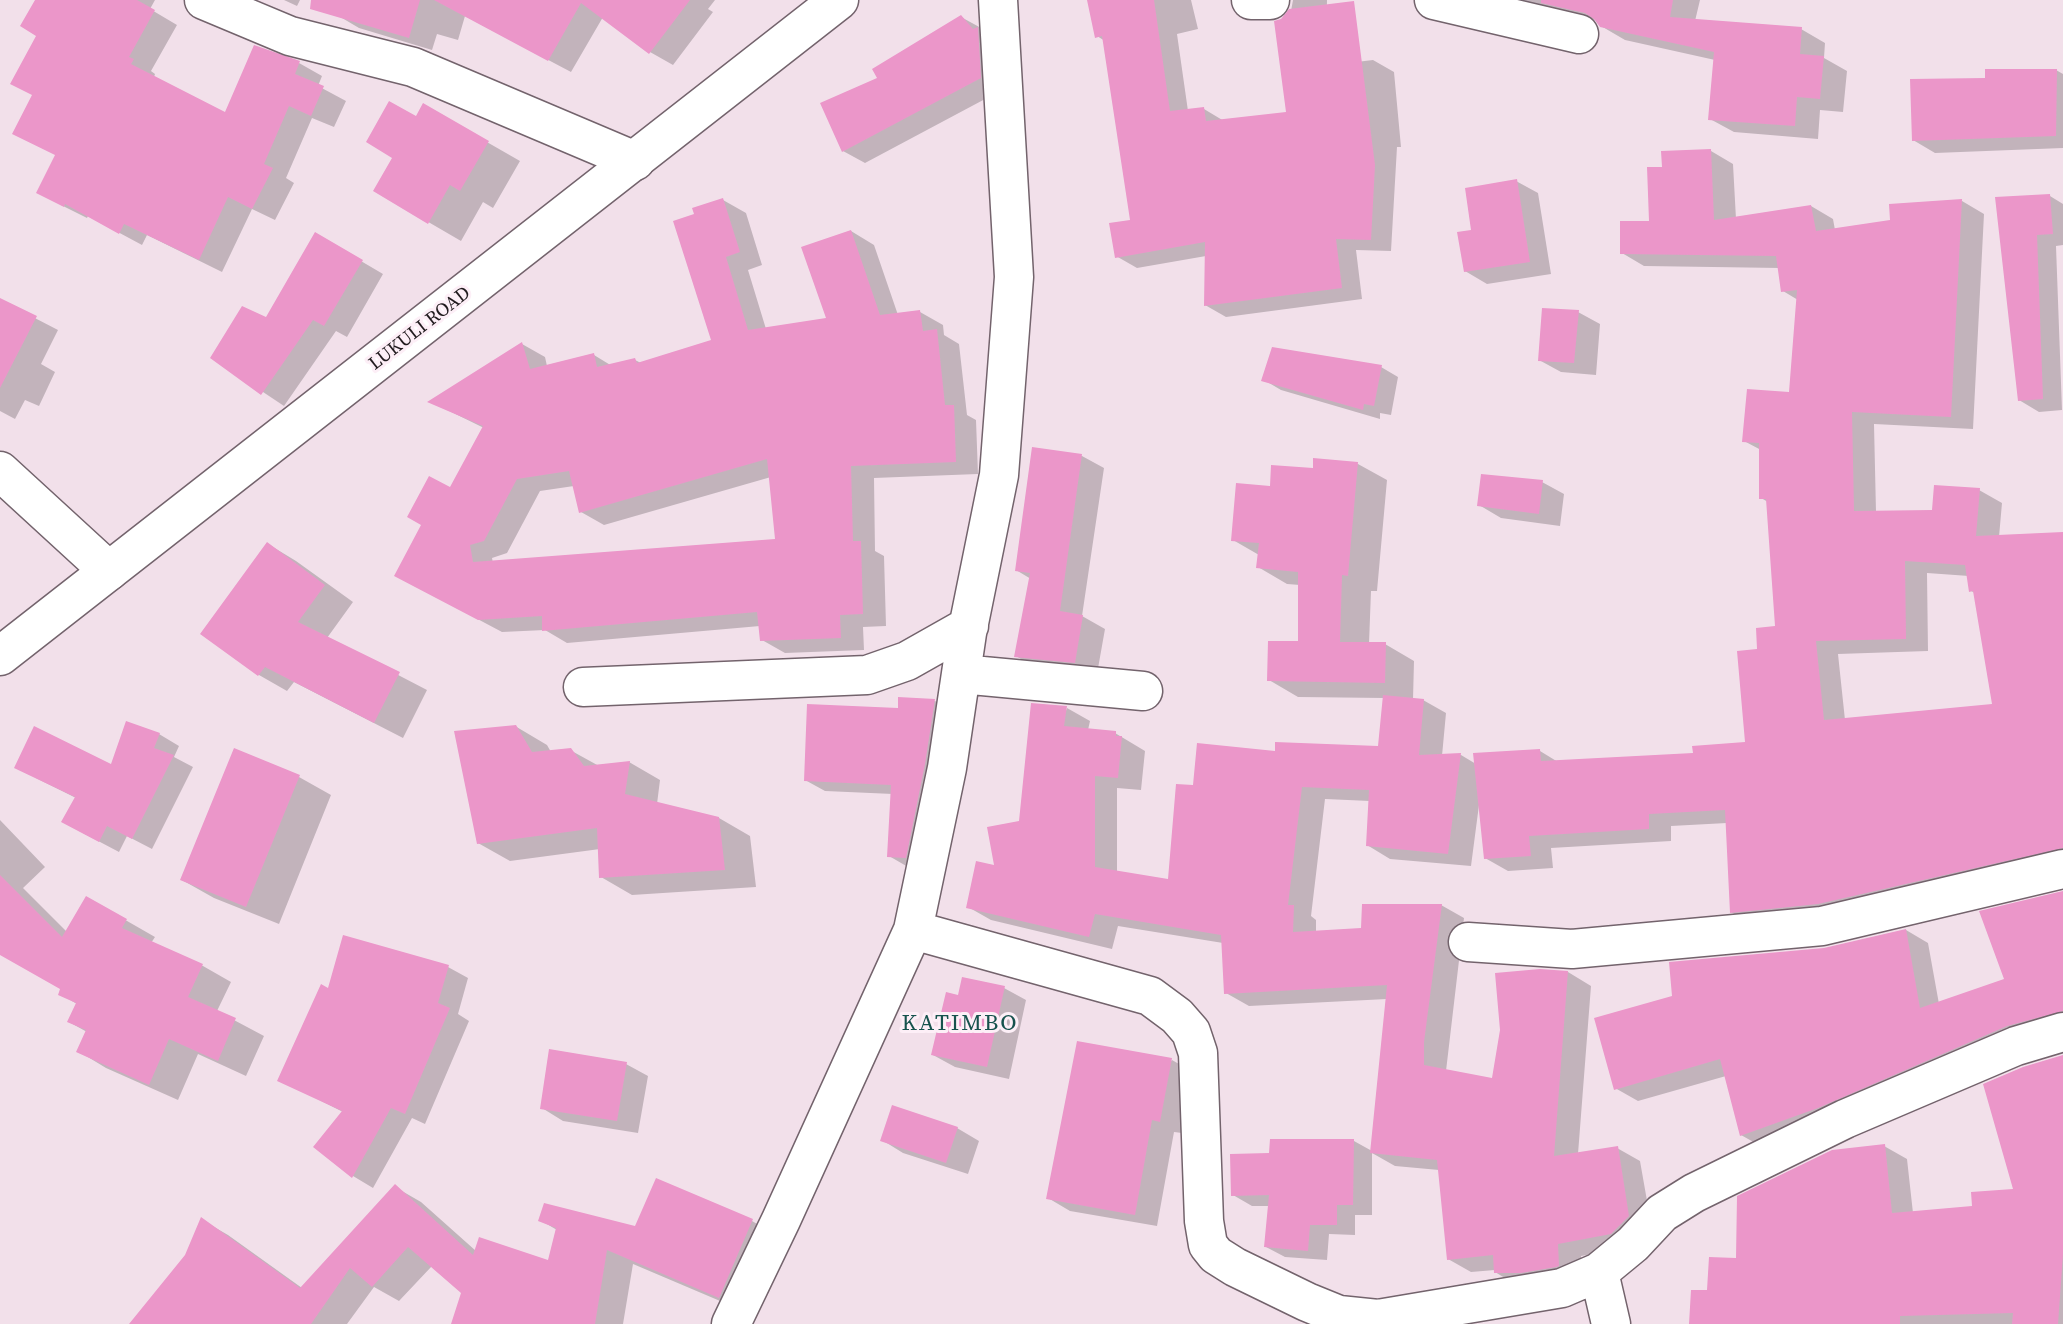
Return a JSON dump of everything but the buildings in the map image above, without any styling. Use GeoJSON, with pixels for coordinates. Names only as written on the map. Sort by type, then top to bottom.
{"type":"FeatureCollection","features":[{"type":"Feature","properties":{"kind":"street"},"geometry":{"type":"LineString","coordinates":[[204,0],[290,36],[413,67],[635,161]]}},
{"type":"Feature","properties":{"kind":"street","name":"LUKULI ROAD"},"geometry":{"type":"LineString","coordinates":[[0,656],[839,0]]}},
{"type":"Feature","properties":{"kind":"street"},"geometry":{"type":"LineString","coordinates":[[731,1324],[913,930],[947,768],[969,626],[999,475],[1014,277],[998,0]]}},
{"type":"Feature","properties":{"kind":"street"},"geometry":{"type":"LineString","coordinates":[[1251,0],[1270,0]]}},
{"type":"Feature","properties":{"kind":"street"},"geometry":{"type":"LineString","coordinates":[[1434,0],[1579,34]]}},
{"type":"Feature","properties":{"kind":"street"},"geometry":{"type":"LineString","coordinates":[[0,471],[109,571]]}},
{"type":"Feature","properties":{"kind":"street"},"geometry":{"type":"LineString","coordinates":[[583,687],[867,675],[907,661],[969,626]]}},
{"type":"Feature","properties":{"kind":"street"},"geometry":{"type":"LineString","coordinates":[[961,674],[1143,691]]}},
{"type":"Feature","properties":{"kind":"street"},"geometry":{"type":"LineString","coordinates":[[1468,942],[1572,949],[1822,926],[2063,869]]}},
{"type":"Feature","properties":{"kind":"street"},"geometry":{"type":"LineString","coordinates":[[913,930],[1150,996],[1177,1016],[1191,1032],[1198,1053],[1203,1221],[1208,1245],[1216,1255],[1235,1267],[1307,1302],[1339,1315],[1378,1320],[1562,1288],[1599,1272],[1633,1244],[1662,1213],[1694,1193],[1845,1119],[2016,1046],[2063,1032]]}},
{"type":"Feature","properties":{"kind":"street"},"geometry":{"type":"LineString","coordinates":[[1599,1272],[1611,1324]]}},
{"type":"Feature","properties":{"kind":"district","name":"KATIMBO"},"geometry":{"type":"Point","coordinates":[960,1024]}}]}
